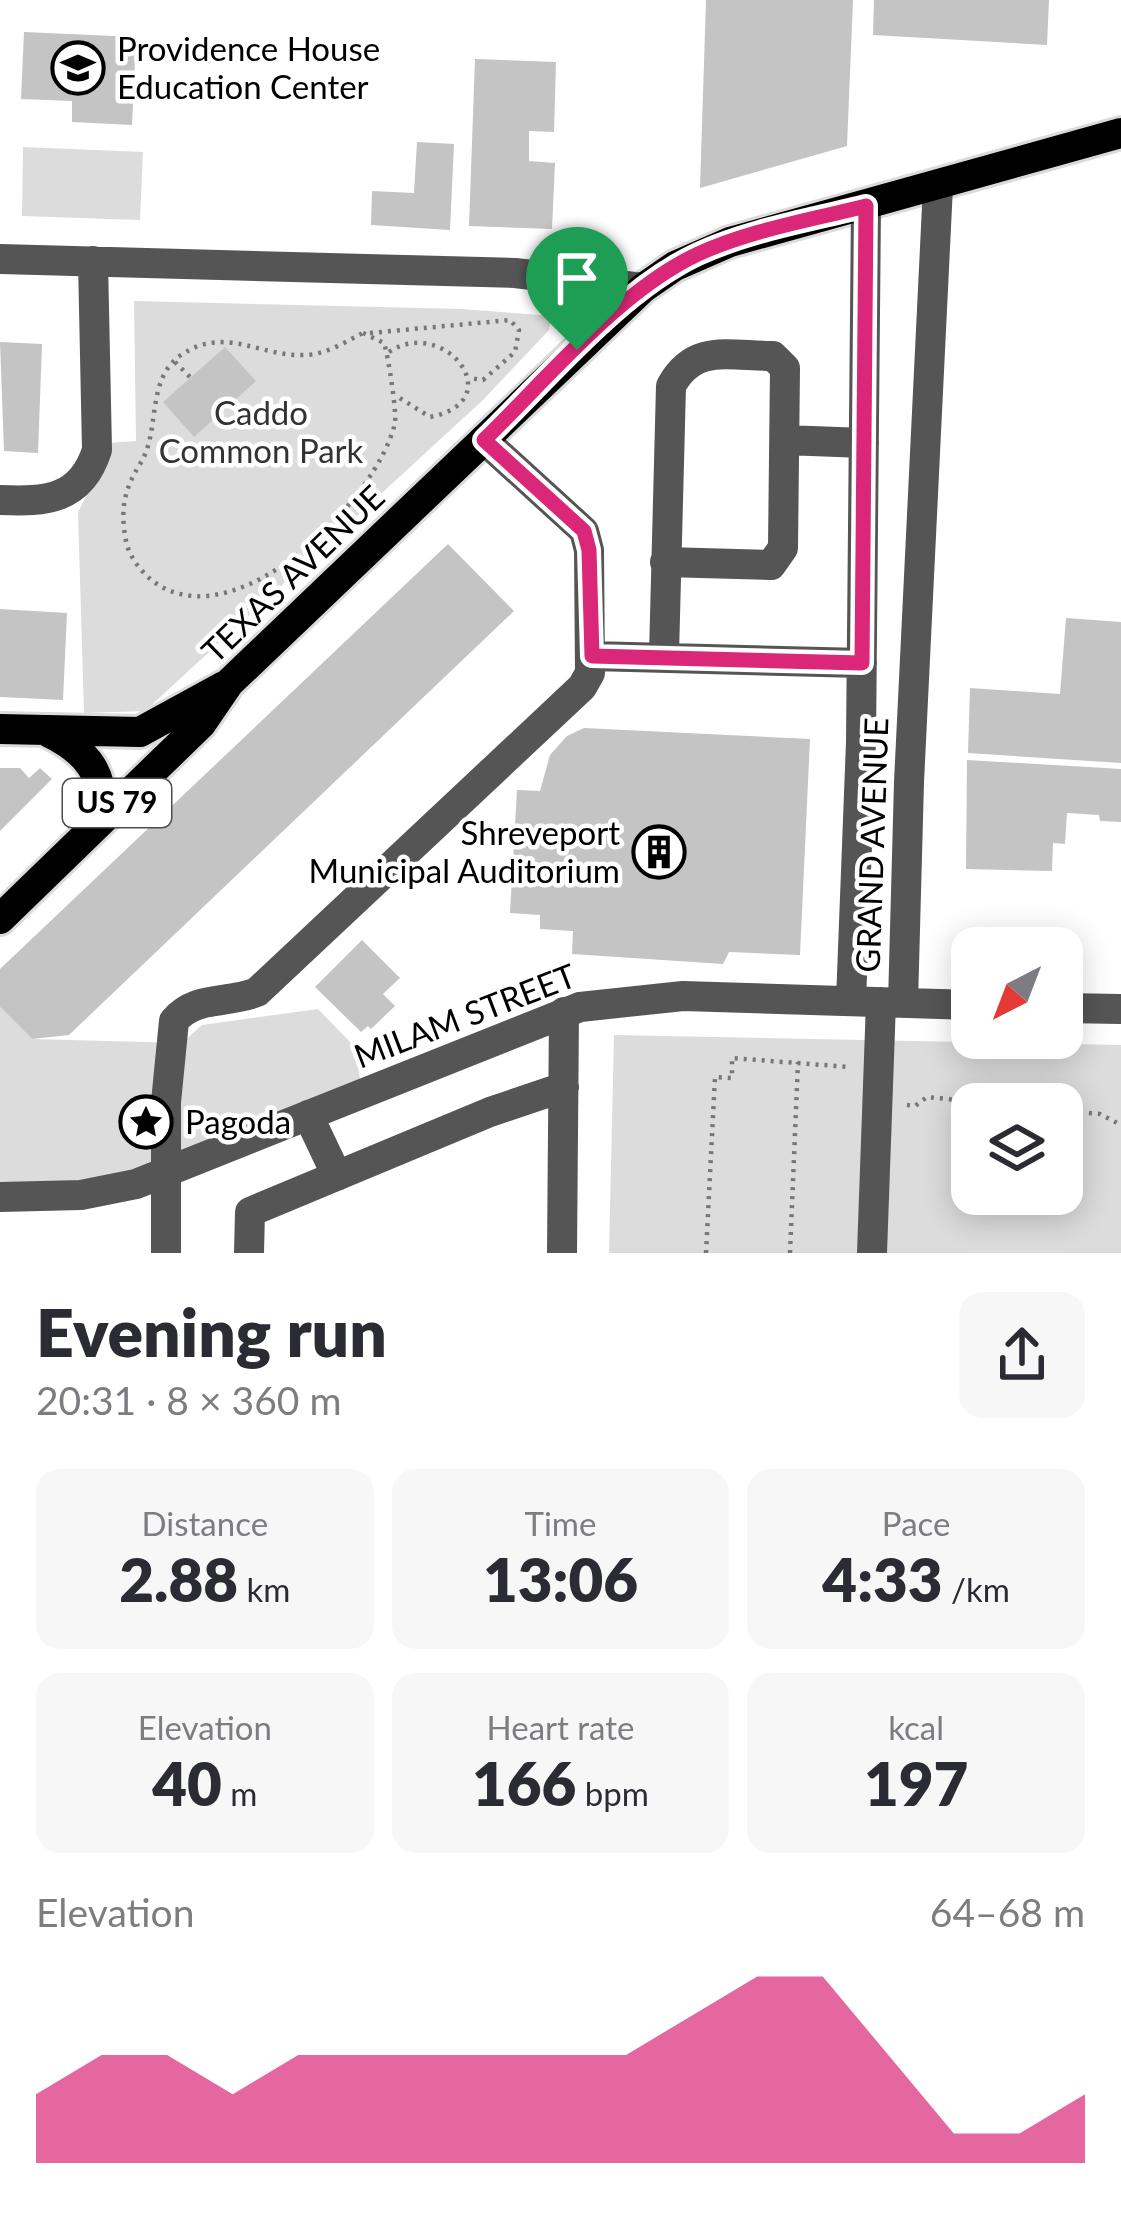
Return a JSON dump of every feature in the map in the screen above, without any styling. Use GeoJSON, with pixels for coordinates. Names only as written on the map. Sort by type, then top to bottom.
{"type":"FeatureCollection","features":[{"type":"Feature","properties":{"kind":"main road","name":"TEXAS AVENUE"},"geometry":{"type":"LineString","coordinates":[[0,919],[201,724],[229,683],[643,288],[702,252],[1121,133]]}},
{"type":"Feature","properties":{"kind":"main road","name":"US 79"},"geometry":{"type":"LineString","coordinates":[[0,729],[140,732],[229,683]]}},
{"type":"Feature","properties":{"kind":"main road"},"geometry":{"type":"LineString","coordinates":[[46,731],[80,749],[91,761],[103,800],[98,820]]}},
{"type":"Feature","properties":{"kind":"street","name":"GRAND AVENUE"},"geometry":{"type":"LineString","coordinates":[[878,1002],[908,782],[938,186]]}},
{"type":"Feature","properties":{"kind":"street","name":"GRAND AVENUE"},"geometry":{"type":"LineString","coordinates":[[866,206],[862,663],[878,1002]]}},
{"type":"Feature","properties":{"kind":"street"},"geometry":{"type":"LineString","coordinates":[[0,259],[515,273],[643,288]]}},
{"type":"Feature","properties":{"kind":"street"},"geometry":{"type":"LineString","coordinates":[[0,500],[44,502],[72,492],[91,470],[97,450],[93,261]]}},
{"type":"Feature","properties":{"kind":"street"},"geometry":{"type":"LineString","coordinates":[[664,655],[665,562],[671,386],[683,363],[696,357],[773,356],[785,368],[783,548],[771,566],[665,562]]}},
{"type":"Feature","properties":{"kind":"street"},"geometry":{"type":"LineString","coordinates":[[166,1253],[169,1040],[180,1013],[196,1003],[235,1001],[256,992],[582,686],[590,673],[589,550],[584,531],[484,440]]}},
{"type":"Feature","properties":{"kind":"street"},"geometry":{"type":"LineString","coordinates":[[784,440],[864,443]]}},
{"type":"Feature","properties":{"kind":"street"},"geometry":{"type":"LineString","coordinates":[[592,656],[862,663]]}},
{"type":"Feature","properties":{"kind":"street","name":"MILAM STREET"},"geometry":{"type":"LineString","coordinates":[[0,1197],[81,1195],[169,1172],[564,1012],[648,997],[951,1004]]}},
{"type":"Feature","properties":{"kind":"street"},"geometry":{"type":"LineString","coordinates":[[872,1253],[878,1002]]}},
{"type":"Feature","properties":{"kind":"street"},"geometry":{"type":"LineString","coordinates":[[1083,1008],[1121,1009]]}},
{"type":"Feature","properties":{"kind":"street"},"geometry":{"type":"LineString","coordinates":[[562,1253],[564,1012]]}},
{"type":"Feature","properties":{"kind":"street"},"geometry":{"type":"LineString","coordinates":[[249,1253],[250,1212],[490,1112],[564,1087]]}},
{"type":"Feature","properties":{"kind":"street"},"geometry":{"type":"LineString","coordinates":[[308,1115],[337,1176]]}},
{"type":"Feature","properties":{"kind":"path"},"geometry":{"type":"LineString","coordinates":[[395,394],[394,427],[374,469],[307,550],[259,579],[211,596],[178,597],[151,580],[128,552],[124,490],[143,461],[164,375],[182,354],[235,339],[267,352],[309,356],[363,333],[510,320],[519,330],[515,352],[483,380],[469,378]]}},
{"type":"Feature","properties":{"kind":"path"},"geometry":{"type":"LineString","coordinates":[[363,333],[384,343],[388,384],[395,394],[430,418],[460,406],[469,378],[462,364],[431,343],[402,344],[388,353]]}},
{"type":"Feature","properties":{"kind":"path"},"geometry":{"type":"LineString","coordinates":[[175,362],[190,378]]}},
{"type":"Feature","properties":{"kind":"path"},"geometry":{"type":"LineString","coordinates":[[706,1253],[715,1077],[732,1078],[732,1058],[839,1064],[856,1072]]}},
{"type":"Feature","properties":{"kind":"path"},"geometry":{"type":"LineString","coordinates":[[790,1253],[798,1062]]}},
{"type":"Feature","properties":{"kind":"path"},"geometry":{"type":"LineString","coordinates":[[878,1101],[915,1106],[927,1097],[951,1099]]}},
{"type":"Feature","properties":{"kind":"path"},"geometry":{"type":"LineString","coordinates":[[1083,1113],[1100,1114],[1121,1125]]}},
{"type":"Feature","properties":{"kind":"green space"},"geometry":{"type":"Polygon","coordinates":[[[23,147],[143,152],[140,220],[22,216],[23,147]]]}},
{"type":"Feature","properties":{"kind":"green space","name":"Caddo Common Park"},"geometry":{"type":"Polygon","coordinates":[[[134,301],[462,309],[551,316],[549,330],[483,400],[145,711],[84,713],[78,512],[105,459],[107,443],[136,441],[134,301]]]}},
{"type":"Feature","properties":{"kind":"green space"},"geometry":{"type":"Polygon","coordinates":[[[0,1007],[32,1039],[182,1043],[202,1025],[318,1009],[355,1047],[362,1092],[198,1160],[0,1197],[0,1007]]]}},
{"type":"Feature","properties":{"kind":"green space"},"geometry":{"type":"Polygon","coordinates":[[[614,1035],[951,1042],[951,1059],[1083,1059],[1083,1044],[1121,1045],[1121,1253],[609,1253],[614,1035]]]}},
{"type":"Feature","properties":{"kind":"building"},"geometry":{"type":"Polygon","coordinates":[[[706,0],[853,0],[847,146],[700,188],[706,0]]]}},
{"type":"Feature","properties":{"kind":"building"},"geometry":{"type":"Polygon","coordinates":[[[874,0],[1049,0],[1047,45],[873,35],[874,0]]]}},
{"type":"Feature","properties":{"kind":"building","name":"Providence House Education Center"},"geometry":{"type":"Polygon","coordinates":[[[24,32],[136,37],[132,125],[72,122],[72,101],[21,99],[24,32]]]}},
{"type":"Feature","properties":{"kind":"building"},"geometry":{"type":"Polygon","coordinates":[[[475,59],[556,62],[554,132],[529,131],[529,161],[555,163],[552,229],[469,226],[475,59]]]}},
{"type":"Feature","properties":{"kind":"building"},"geometry":{"type":"Polygon","coordinates":[[[417,142],[454,144],[450,230],[371,225],[372,191],[414,193],[417,142]]]}},
{"type":"Feature","properties":{"kind":"building"},"geometry":{"type":"Polygon","coordinates":[[[0,342],[42,344],[38,453],[4,451],[0,342]]]}},
{"type":"Feature","properties":{"kind":"building"},"geometry":{"type":"Polygon","coordinates":[[[225,347],[256,381],[194,437],[163,402],[225,347]]]}},
{"type":"Feature","properties":{"kind":"building"},"geometry":{"type":"Polygon","coordinates":[[[448,544],[514,611],[69,1035],[32,1039],[0,1007],[0,969],[448,544]]]}},
{"type":"Feature","properties":{"kind":"building"},"geometry":{"type":"Polygon","coordinates":[[[0,609],[67,613],[63,700],[0,697],[0,609]]]}},
{"type":"Feature","properties":{"kind":"building"},"geometry":{"type":"Polygon","coordinates":[[[1066,618],[1121,622],[1121,763],[968,753],[970,688],[1060,694],[1066,618]]]}},
{"type":"Feature","properties":{"kind":"building","name":"Shreveport Municipal Auditorium"},"geometry":{"type":"Polygon","coordinates":[[[584,728],[810,739],[800,955],[729,952],[723,964],[572,954],[573,931],[540,929],[540,915],[510,913],[517,790],[540,791],[550,755],[567,736],[584,728]]]}},
{"type":"Feature","properties":{"kind":"building"},"geometry":{"type":"Polygon","coordinates":[[[967,760],[1121,769],[1121,822],[1067,813],[1065,844],[1053,843],[1052,871],[966,869],[967,760]]]}},
{"type":"Feature","properties":{"kind":"building"},"geometry":{"type":"Polygon","coordinates":[[[0,768],[20,768],[29,778],[40,768],[52,779],[0,831],[0,768]]]}},
{"type":"Feature","properties":{"kind":"building"},"geometry":{"type":"Polygon","coordinates":[[[362,940],[400,978],[383,994],[395,1006],[371,1029],[368,1026],[361,1032],[315,987],[362,940]]]}},
{"type":"Feature","properties":{"kind":"place","name":"Providence House Education Center"},"geometry":{"type":"Point","coordinates":[78,68]}},
{"type":"Feature","properties":{"kind":"place","name":"Shreveport Municipal Auditorium"},"geometry":{"type":"Point","coordinates":[659,852]}},
{"type":"Feature","properties":{"kind":"place","name":"Pagoda"},"geometry":{"type":"Point","coordinates":[146,1122]}},
{"type":"Feature","properties":{"kind":"route"},"geometry":{"type":"LineString","coordinates":[[866,206],[862,663],[592,656],[589,550],[584,531],[484,440],[577,350],[643,288],[702,252],[866,206]]}}]}
